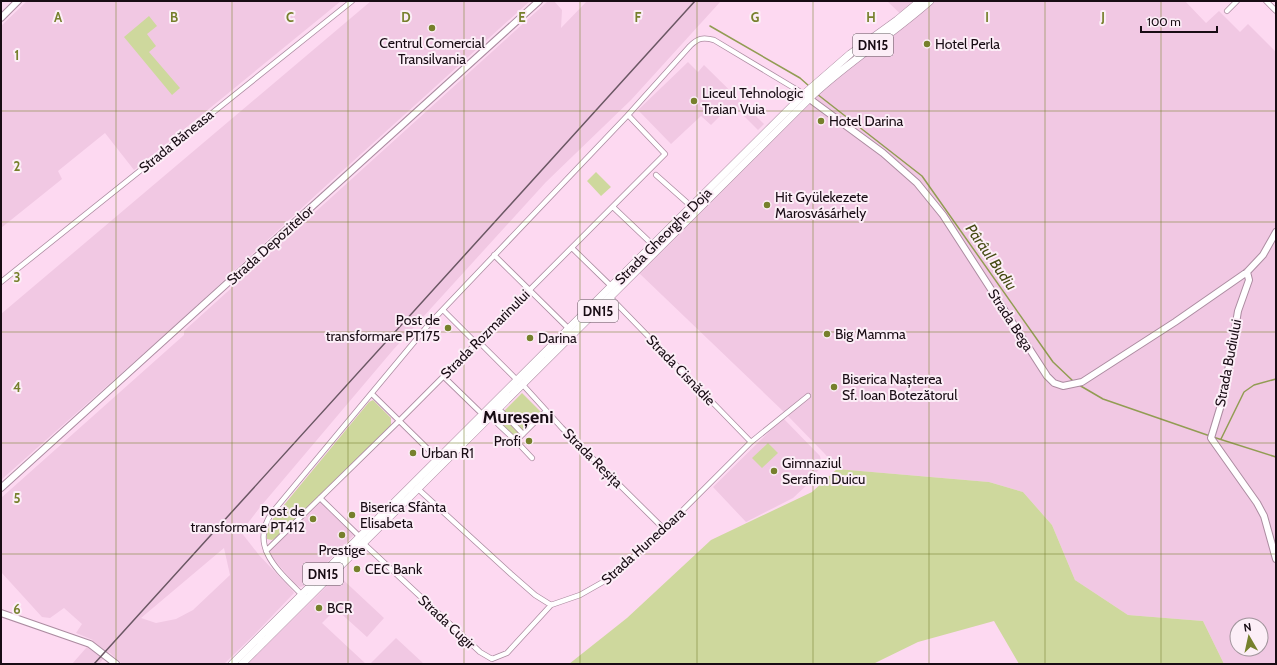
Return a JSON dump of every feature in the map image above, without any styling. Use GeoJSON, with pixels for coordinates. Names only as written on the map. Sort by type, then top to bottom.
{"type":"FeatureCollection","features":[{"type":"Feature","properties":{"kind":"main road","name":"DN15"},"geometry":{"type":"LineString","coordinates":[[808,95],[850,54],[897,20],[920,1]]}},
{"type":"Feature","properties":{"kind":"main road","name":"DN15"},"geometry":{"type":"LineString","coordinates":[[816,87],[901,26],[930,1]]}},
{"type":"Feature","properties":{"kind":"main road","name":"Strada Gheorghe Doja"},"geometry":{"type":"LineString","coordinates":[[416,486],[438,459],[611,298],[695,209],[808,95]]}},
{"type":"Feature","properties":{"kind":"main road","name":"Strada Gheorghe Doja"},"geometry":{"type":"LineString","coordinates":[[232,664],[302,595],[361,540],[520,383],[570,329],[612,287],[695,209]]}},
{"type":"Feature","properties":{"kind":"main road","name":"Strada Gheorghe Doja"},"geometry":{"type":"LineString","coordinates":[[242,664],[361,540]]}},
{"type":"Feature","properties":{"kind":"street"},"geometry":{"type":"LineString","coordinates":[[1,18],[18,1]]}},
{"type":"Feature","properties":{"kind":"street","name":"Strada Băneasa"},"geometry":{"type":"LineString","coordinates":[[1,282],[352,1]]}},
{"type":"Feature","properties":{"kind":"street","name":"Strada Depozitelor"},"geometry":{"type":"LineString","coordinates":[[1,488],[539,1]]}},
{"type":"Feature","properties":{"kind":"street"},"geometry":{"type":"LineString","coordinates":[[1227,11],[1237,1]]}},
{"type":"Feature","properties":{"kind":"street"},"geometry":{"type":"LineString","coordinates":[[1266,1],[1276,11]]}},
{"type":"Feature","properties":{"kind":"street"},"geometry":{"type":"LineString","coordinates":[[302,595],[275,567],[266,551],[263,535],[264,528],[271,514],[443,310],[628,115],[690,46],[697,40],[705,38],[714,40],[808,95]]}},
{"type":"Feature","properties":{"kind":"street","name":"Strada Bega"},"geometry":{"type":"LineString","coordinates":[[808,95],[883,153],[917,183],[943,215],[1047,376],[1058,384],[1072,386],[1082,382],[1175,322],[1247,272]]}},
{"type":"Feature","properties":{"kind":"street","name":"Strada Rozmarinului"},"geometry":{"type":"LineString","coordinates":[[266,551],[400,421],[443,376],[666,154],[628,115]]}},
{"type":"Feature","properties":{"kind":"street"},"geometry":{"type":"LineString","coordinates":[[656,175],[695,209]]}},
{"type":"Feature","properties":{"kind":"street"},"geometry":{"type":"LineString","coordinates":[[613,207],[654,246]]}},
{"type":"Feature","properties":{"kind":"street"},"geometry":{"type":"LineString","coordinates":[[1247,272],[1263,255],[1276,232]]}},
{"type":"Feature","properties":{"kind":"street"},"geometry":{"type":"LineString","coordinates":[[572,248],[612,287]]}},
{"type":"Feature","properties":{"kind":"street"},"geometry":{"type":"LineString","coordinates":[[494,255],[570,329]]}},
{"type":"Feature","properties":{"kind":"street","name":"Strada Budiului"},"geometry":{"type":"LineString","coordinates":[[1247,272],[1250,280],[1235,324],[1224,395],[1212,431],[1212,441],[1243,481],[1257,503],[1264,516],[1276,559]]}},
{"type":"Feature","properties":{"kind":"street","name":"Strada Cisnădie"},"geometry":{"type":"LineString","coordinates":[[611,298],[751,442]]}},
{"type":"Feature","properties":{"kind":"street","name":"Strada Reșița"},"geometry":{"type":"LineString","coordinates":[[443,310],[520,383],[562,428],[664,529]]}},
{"type":"Feature","properties":{"kind":"street"},"geometry":{"type":"LineString","coordinates":[[443,376],[479,411]]}},
{"type":"Feature","properties":{"kind":"street"},"geometry":{"type":"LineString","coordinates":[[372,394],[395,419],[400,421],[438,459]]}},
{"type":"Feature","properties":{"kind":"street","name":"Strada Hunedoara"},"geometry":{"type":"LineString","coordinates":[[551,605],[580,596],[610,578],[664,529],[751,442],[808,396]]}},
{"type":"Feature","properties":{"kind":"street"},"geometry":{"type":"LineString","coordinates":[[502,412],[523,434]]}},
{"type":"Feature","properties":{"kind":"street"},"geometry":{"type":"LineString","coordinates":[[516,441],[544,413]]}},
{"type":"Feature","properties":{"kind":"street"},"geometry":{"type":"LineString","coordinates":[[498,424],[532,458]]}},
{"type":"Feature","properties":{"kind":"street"},"geometry":{"type":"LineString","coordinates":[[416,486],[535,595],[551,605]]}},
{"type":"Feature","properties":{"kind":"street","name":"Strada Cugir"},"geometry":{"type":"LineString","coordinates":[[320,498],[361,540],[480,652],[492,658],[507,653],[551,605]]}},
{"type":"Feature","properties":{"kind":"street"},"geometry":{"type":"LineString","coordinates":[[1,613],[77,639],[104,653],[116,664]]}},
{"type":"Feature","properties":{"kind":"shaded area"},"geometry":{"type":"Polygon","coordinates":[[[27,1],[341,1],[134,170],[105,133],[58,171],[62,179],[1,228],[1,26],[27,1]]]}},
{"type":"Feature","properties":{"kind":"shaded area"},"geometry":{"type":"Polygon","coordinates":[[[371,1],[530,1],[318,193],[179,322],[1,480],[1,314],[371,1]]]}},
{"type":"Feature","properties":{"kind":"shaded area"},"geometry":{"type":"Polygon","coordinates":[[[548,1],[554,1],[562,10],[561,28],[587,1],[721,1],[631,100],[546,182],[393,350],[261,506],[241,532],[259,555],[294,593],[254,635],[224,664],[122,664],[109,652],[99,664],[72,664],[93,640],[76,633],[82,624],[64,608],[50,618],[42,617],[1,572],[1,498],[184,335],[184,331],[548,1]],[[224,548],[141,618],[156,623],[176,619],[193,610],[230,575],[224,548]]]}},
{"type":"Feature","properties":{"kind":"shaded area"},"geometry":{"type":"Polygon","coordinates":[[[887,1],[1185,1],[1206,23],[1219,11],[1240,32],[1248,24],[1276,52],[1276,664],[1224,664],[1203,621],[1128,615],[1075,580],[1052,525],[1023,492],[989,482],[837,469],[825,454],[785,413],[639,273],[813,99],[861,59],[910,23],[887,1]]]}},
{"type":"Feature","properties":{"kind":"shaded area","name":"Liceul Tehnologic Traian Vuia"},"geometry":{"type":"Polygon","coordinates":[[[688,62],[698,72],[704,65],[764,124],[758,130],[732,104],[711,125],[701,116],[671,144],[638,110],[688,62]]]}},
{"type":"Feature","properties":{"kind":"shaded area","name":"Gimnaziul Serafim Duicu"},"geometry":{"type":"Polygon","coordinates":[[[783,418],[820,456],[822,465],[809,483],[793,498],[746,522],[713,487],[783,418]]]}},
{"type":"Feature","properties":{"kind":"shaded area"},"geometry":{"type":"Polygon","coordinates":[[[321,500],[355,534],[304,586],[300,587],[295,584],[271,556],[270,551],[321,500]]]}},
{"type":"Feature","properties":{"kind":"shaded area"},"geometry":{"type":"Polygon","coordinates":[[[338,575],[384,618],[367,637],[336,609],[322,623],[366,664],[248,664],[338,575]]]}},
{"type":"Feature","properties":{"kind":"shaded area"},"geometry":{"type":"Polygon","coordinates":[[[396,638],[424,664],[370,664],[396,638]]]}},
{"type":"Feature","properties":{"kind":"green space"},"geometry":{"type":"Polygon","coordinates":[[[149,16],[157,26],[147,34],[156,46],[149,52],[180,88],[172,95],[124,37],[149,16]]]}},
{"type":"Feature","properties":{"kind":"green space"},"geometry":{"type":"Polygon","coordinates":[[[596,172],[611,187],[601,196],[587,181],[596,172]]]}},
{"type":"Feature","properties":{"kind":"green space"},"geometry":{"type":"Polygon","coordinates":[[[522,393],[542,413],[516,439],[496,419],[522,393]]]}},
{"type":"Feature","properties":{"kind":"green space"},"geometry":{"type":"Polygon","coordinates":[[[373,400],[391,418],[391,425],[277,537],[272,540],[267,539],[267,530],[274,517],[369,402],[373,400]]]}},
{"type":"Feature","properties":{"kind":"green space"},"geometry":{"type":"Polygon","coordinates":[[[768,443],[778,453],[762,468],[752,458],[768,443]]]}},
{"type":"Feature","properties":{"kind":"green space"},"geometry":{"type":"Polygon","coordinates":[[[837,469],[989,482],[1023,492],[1052,525],[1075,580],[1128,615],[1203,621],[1224,664],[1019,664],[994,621],[918,642],[873,664],[569,664],[627,618],[711,540],[812,492],[837,469]]]}},
{"type":"Feature","properties":{"kind":"waterway","name":"Pârâul Budiu"},"geometry":{"type":"LineString","coordinates":[[710,26],[800,78],[809,86]]}},
{"type":"Feature","properties":{"kind":"waterway","name":"Pârâul Budiu"},"geometry":{"type":"LineString","coordinates":[[817,94],[922,176],[1053,362],[1073,381]]}},
{"type":"Feature","properties":{"kind":"waterway"},"geometry":{"type":"LineString","coordinates":[[1221,439],[1244,392],[1254,385],[1276,379]]}},
{"type":"Feature","properties":{"kind":"waterway","name":"Pârâul Budiu"},"geometry":{"type":"LineString","coordinates":[[1079,385],[1103,399],[1210,436]]}},
{"type":"Feature","properties":{"kind":"waterway","name":"Pârâul Budiu"},"geometry":{"type":"LineString","coordinates":[[1213,437],[1276,457]]}},
{"type":"Feature","properties":{"kind":"railway"},"geometry":{"type":"LineString","coordinates":[[94,664],[695,1]]}},
{"type":"Feature","properties":{"kind":"place","name":"Centrul Comercial Transilvania"},"geometry":{"type":"Point","coordinates":[432,28]}},
{"type":"Feature","properties":{"kind":"place","name":"Hotel Perla"},"geometry":{"type":"Point","coordinates":[927,44]}},
{"type":"Feature","properties":{"kind":"place","name":"Liceul Tehnologic Traian Vuia"},"geometry":{"type":"Point","coordinates":[694,101]}},
{"type":"Feature","properties":{"kind":"place","name":"Hotel Darina"},"geometry":{"type":"Point","coordinates":[821,121]}},
{"type":"Feature","properties":{"kind":"place","name":"Hit Gyülekezete Marosvásárhely"},"geometry":{"type":"Point","coordinates":[767,205]}},
{"type":"Feature","properties":{"kind":"place","name":"Post de transformare PT175"},"geometry":{"type":"Point","coordinates":[448,328]}},
{"type":"Feature","properties":{"kind":"place","name":"Big Mamma"},"geometry":{"type":"Point","coordinates":[827,334]}},
{"type":"Feature","properties":{"kind":"place","name":"Darina"},"geometry":{"type":"Point","coordinates":[530,338]}},
{"type":"Feature","properties":{"kind":"place","name":"Biserica Nașterea Sf. Ioan Botezătorul"},"geometry":{"type":"Point","coordinates":[834,387]}},
{"type":"Feature","properties":{"kind":"place","name":"Profi"},"geometry":{"type":"Point","coordinates":[529,441]}},
{"type":"Feature","properties":{"kind":"place","name":"Urban R1"},"geometry":{"type":"Point","coordinates":[413,453]}},
{"type":"Feature","properties":{"kind":"place","name":"Gimnaziul Serafim Duicu"},"geometry":{"type":"Point","coordinates":[774,471]}},
{"type":"Feature","properties":{"kind":"place","name":"Biserica Sfânta Elisabeta"},"geometry":{"type":"Point","coordinates":[352,515]}},
{"type":"Feature","properties":{"kind":"place","name":"Post de transformare PT412"},"geometry":{"type":"Point","coordinates":[313,519]}},
{"type":"Feature","properties":{"kind":"place","name":"Prestige"},"geometry":{"type":"Point","coordinates":[342,535]}},
{"type":"Feature","properties":{"kind":"place","name":"CEC Bank"},"geometry":{"type":"Point","coordinates":[357,569]}},
{"type":"Feature","properties":{"kind":"place","name":"BCR"},"geometry":{"type":"Point","coordinates":[319,608]}},
{"type":"Feature","properties":{"kind":"district","name":"Mureșeni"},"geometry":{"type":"Point","coordinates":[518,417]}}]}
